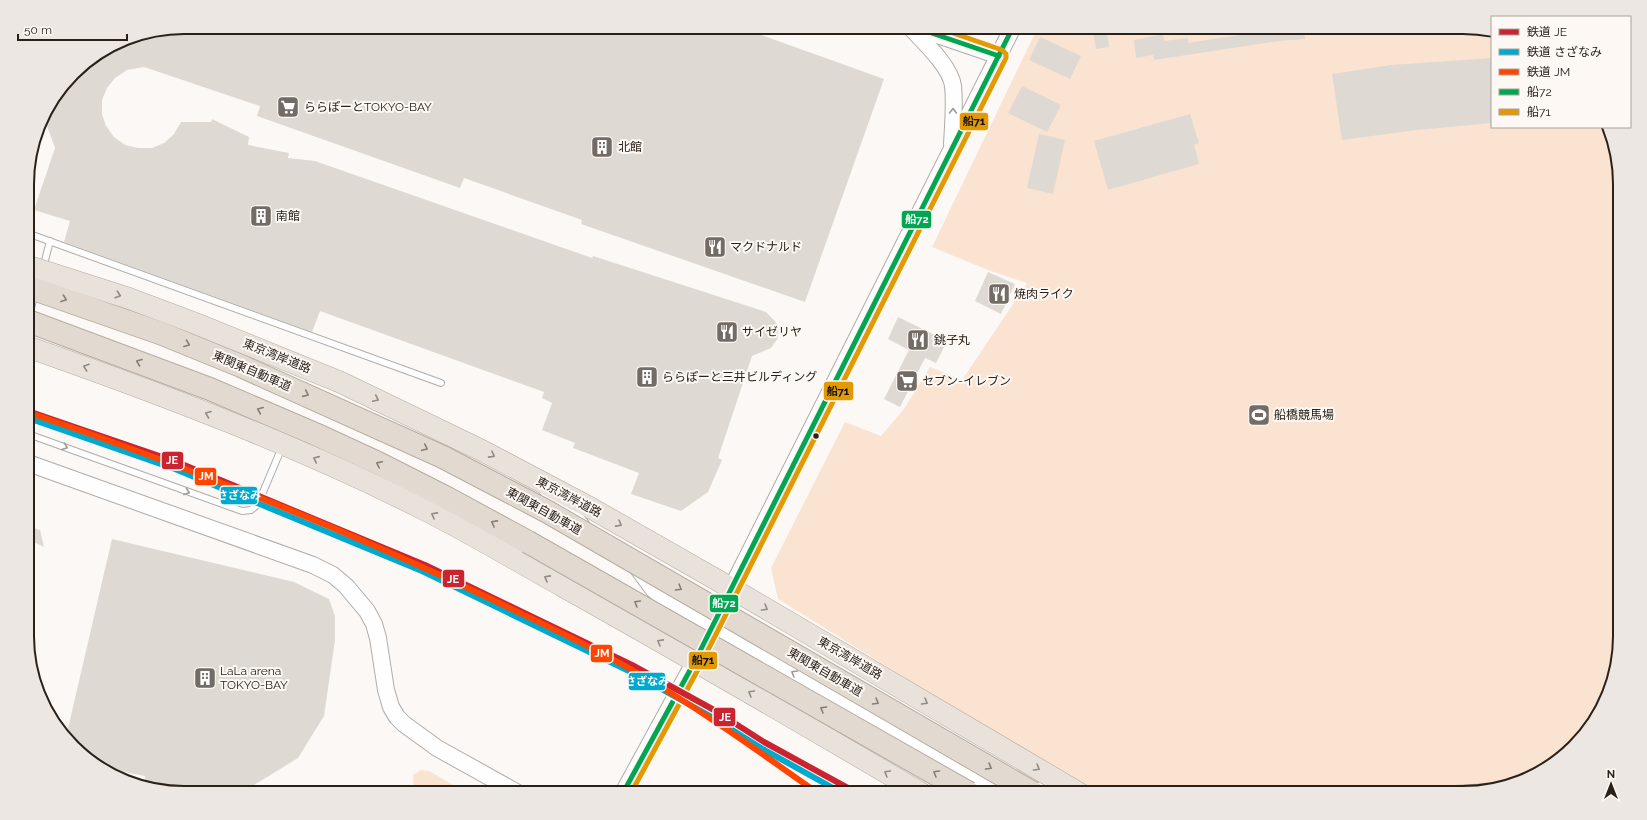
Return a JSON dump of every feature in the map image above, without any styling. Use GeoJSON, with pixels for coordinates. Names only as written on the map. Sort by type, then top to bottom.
{"type":"FeatureCollection","features":[{"type":"Feature","properties":{"kind":"highway","name":"東京湾岸道路"},"geometry":{"type":"LineString","coordinates":[[34,278],[128,298],[197,324],[340,382],[482,450],[642,537],[731,588],[1067,786]]}},
{"type":"Feature","properties":{"kind":"highway","name":"東関東自動車道"},"geometry":{"type":"LineString","coordinates":[[34,278],[160,334],[240,366],[443,457],[548,512],[1021,786]]}},
{"type":"Feature","properties":{"kind":"highway"},"geometry":{"type":"LineString","coordinates":[[34,322],[210,389],[378,463],[528,542],[957,786]]}},
{"type":"Feature","properties":{"kind":"highway"},"geometry":{"type":"LineString","coordinates":[[34,349],[106,374],[283,444],[424,509],[694,661],[909,786]]}},
{"type":"Feature","properties":{"kind":"street"},"geometry":{"type":"LineString","coordinates":[[916,34],[943,64],[950,75],[953,85],[952,150]]}},
{"type":"Feature","properties":{"kind":"street"},"geometry":{"type":"LineString","coordinates":[[934,34],[998,56]]}},
{"type":"Feature","properties":{"kind":"street"},"geometry":{"type":"LineString","coordinates":[[627,786],[694,661],[1009,34]]}},
{"type":"Feature","properties":{"kind":"street"},"geometry":{"type":"LineString","coordinates":[[34,465],[313,565],[333,575],[356,598],[374,624],[378,638],[386,690],[391,707],[397,717],[404,724],[437,748],[505,786]]}},
{"type":"Feature","properties":{"kind":"street"},"geometry":{"type":"LineString","coordinates":[[541,482],[579,524],[624,550],[653,589],[659,594],[985,786]]}},
{"type":"Feature","properties":{"kind":"lane"},"geometry":{"type":"LineString","coordinates":[[34,235],[442,383]]}},
{"type":"Feature","properties":{"kind":"lane"},"geometry":{"type":"LineString","coordinates":[[34,276],[50,241]]}},
{"type":"Feature","properties":{"kind":"lane"},"geometry":{"type":"LineString","coordinates":[[34,436],[242,511],[251,510],[258,504],[283,444]]}},
{"type":"Feature","properties":{"kind":"shaded area","name":"船橋競馬場"},"geometry":{"type":"Polygon","coordinates":[[[1035,34],[1472,34],[1491,37],[1491,128],[1602,128],[1612,165],[1613,645],[1608,675],[1602,693],[1588,719],[1576,735],[1562,749],[1538,766],[1520,775],[1502,781],[1482,785],[1084,786],[1015,746],[778,599],[771,568],[845,422],[881,436],[904,409],[930,367],[962,380],[1027,283],[988,270],[932,247],[1035,34]]]}},
{"type":"Feature","properties":{"kind":"shaded area"},"geometry":{"type":"Polygon","coordinates":[[[421,770],[429,771],[455,786],[414,786],[413,775],[421,770]]]}},
{"type":"Feature","properties":{"kind":"building"},"geometry":{"type":"Polygon","coordinates":[[[175,34],[759,34],[884,79],[805,302],[581,224],[582,220],[464,178],[460,188],[257,116],[260,106],[144,67],[127,70],[115,78],[107,88],[102,100],[102,114],[106,126],[114,137],[125,145],[138,148],[152,148],[164,143],[174,134],[181,122],[211,122],[212,119],[249,137],[248,145],[289,153],[288,158],[315,161],[592,258],[593,256],[766,312],[778,326],[778,338],[771,348],[752,356],[718,458],[722,460],[708,492],[681,511],[631,494],[639,473],[573,448],[575,443],[542,430],[552,403],[542,398],[544,392],[320,311],[312,332],[64,242],[70,221],[34,210],[55,148],[46,124],[59,101],[71,85],[85,71],[109,54],[127,45],[145,39],[175,34]]]}},
{"type":"Feature","properties":{"kind":"building"},"geometry":{"type":"Polygon","coordinates":[[[1093,34],[1107,34],[1109,47],[1096,49],[1093,34]]]}},
{"type":"Feature","properties":{"kind":"building"},"geometry":{"type":"Polygon","coordinates":[[[1163,34],[1164,41],[1188,38],[1188,43],[1245,34],[1304,34],[1305,39],[1279,41],[1154,60],[1153,55],[1136,58],[1134,40],[1163,34]]]}},
{"type":"Feature","properties":{"kind":"building"},"geometry":{"type":"Polygon","coordinates":[[[1040,37],[1081,56],[1070,79],[1029,60],[1040,37]]]}},
{"type":"Feature","properties":{"kind":"building"},"geometry":{"type":"Polygon","coordinates":[[[1491,58],[1491,123],[1417,130],[1342,140],[1332,74],[1391,65],[1491,58]]]}},
{"type":"Feature","properties":{"kind":"building"},"geometry":{"type":"Polygon","coordinates":[[[1022,86],[1061,105],[1047,132],[1008,113],[1022,86]]]}},
{"type":"Feature","properties":{"kind":"building"},"geometry":{"type":"Polygon","coordinates":[[[1190,114],[1199,143],[1194,145],[1199,164],[1108,190],[1094,141],[1190,114]]]}},
{"type":"Feature","properties":{"kind":"building"},"geometry":{"type":"Polygon","coordinates":[[[1039,134],[1065,140],[1053,194],[1027,188],[1039,134]]]}},
{"type":"Feature","properties":{"kind":"building"},"geometry":{"type":"Polygon","coordinates":[[[988,272],[1015,284],[1001,314],[975,301],[988,272]]]}},
{"type":"Feature","properties":{"kind":"building"},"geometry":{"type":"Polygon","coordinates":[[[898,317],[947,341],[936,363],[925,358],[900,407],[884,399],[909,350],[888,339],[898,317]]]}},
{"type":"Feature","properties":{"kind":"building"},"geometry":{"type":"Polygon","coordinates":[[[34,528],[40,530],[44,547],[34,542],[34,528]]]}},
{"type":"Feature","properties":{"kind":"building","name":"LaLa arena TOKYO-BAY"},"geometry":{"type":"Polygon","coordinates":[[[112,539],[294,582],[329,599],[335,616],[335,640],[324,716],[298,758],[252,786],[175,786],[145,781],[145,776],[120,771],[101,761],[85,749],[68,730],[112,539]]]}},
{"type":"Feature","properties":{"kind":"rail line","name":"JE"},"geometry":{"type":"LineString","coordinates":[[34,413],[177,462],[425,565],[632,665],[714,710],[764,742],[844,786]]}},
{"type":"Feature","properties":{"kind":"rail line","name":"JM"},"geometry":{"type":"LineString","coordinates":[[34,414],[148,455],[264,499],[378,547],[491,599],[594,649],[651,681],[720,725],[808,786]]}},
{"type":"Feature","properties":{"kind":"rail line","name":"さざなみ"},"geometry":{"type":"LineString","coordinates":[[34,420],[175,469],[422,571],[629,671],[710,716],[761,748],[829,786]]}},
{"type":"Feature","properties":{"kind":"transit line","name":"船72"},"geometry":{"type":"LineString","coordinates":[[935,34],[999,56]]}},
{"type":"Feature","properties":{"kind":"transit line","name":"船71"},"geometry":{"type":"LineString","coordinates":[[635,786],[701,664],[1006,58],[1006,54],[1002,50],[956,34]]}},
{"type":"Feature","properties":{"kind":"transit line","name":"船72"},"geometry":{"type":"LineString","coordinates":[[627,786],[695,661],[1009,34]]}},
{"type":"Feature","properties":{"kind":"place","name":"ららぽーとTOKYO-BAY"},"geometry":{"type":"Point","coordinates":[288,107]}},
{"type":"Feature","properties":{"kind":"place","name":"北館"},"geometry":{"type":"Point","coordinates":[602,147]}},
{"type":"Feature","properties":{"kind":"place","name":"南館"},"geometry":{"type":"Point","coordinates":[261,216]}},
{"type":"Feature","properties":{"kind":"place","name":"マクドナルド"},"geometry":{"type":"Point","coordinates":[715,247]}},
{"type":"Feature","properties":{"kind":"place","name":"焼肉ライク"},"geometry":{"type":"Point","coordinates":[999,294]}},
{"type":"Feature","properties":{"kind":"place","name":"サイゼリヤ"},"geometry":{"type":"Point","coordinates":[727,332]}},
{"type":"Feature","properties":{"kind":"place","name":"銚子丸"},"geometry":{"type":"Point","coordinates":[918,340]}},
{"type":"Feature","properties":{"kind":"place","name":"ららぽーと三井ビルディング"},"geometry":{"type":"Point","coordinates":[647,377]}},
{"type":"Feature","properties":{"kind":"place","name":"セブン-イレブン"},"geometry":{"type":"Point","coordinates":[907,381]}},
{"type":"Feature","properties":{"kind":"place","name":"船橋競馬場"},"geometry":{"type":"Point","coordinates":[1259,415]}},
{"type":"Feature","properties":{"kind":"place","name":"LaLa arena TOKYO-BAY"},"geometry":{"type":"Point","coordinates":[205,678]}}]}
